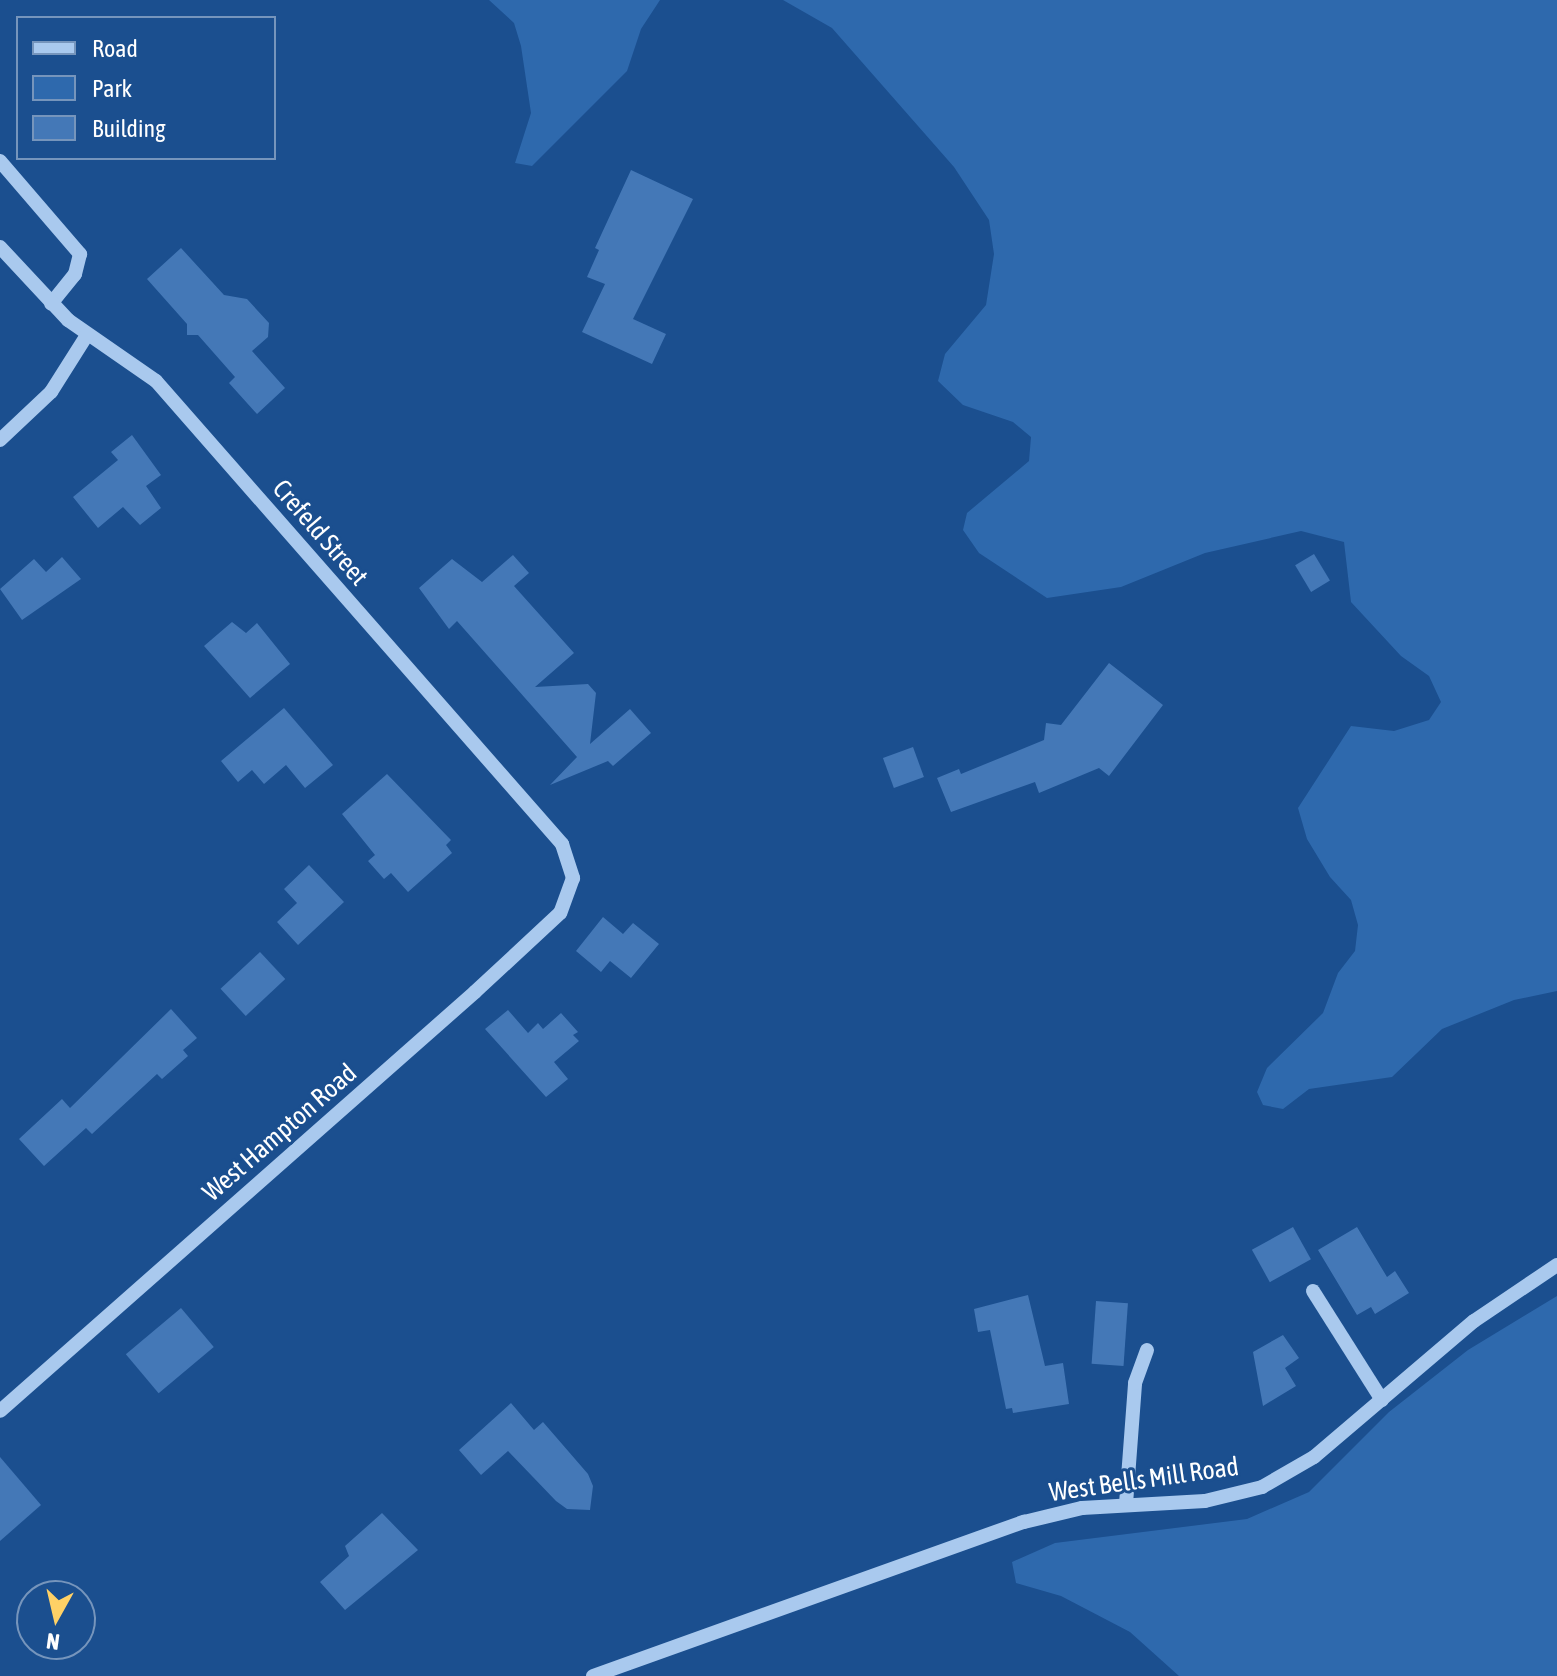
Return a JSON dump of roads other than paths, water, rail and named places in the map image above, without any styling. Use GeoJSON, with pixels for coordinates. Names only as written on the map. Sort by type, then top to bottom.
{"type":"FeatureCollection","features":[{"type":"Feature","properties":{"kind":"street"},"geometry":{"type":"LineString","coordinates":[[0,161],[80,254],[75,274],[51,304]]}},
{"type":"Feature","properties":{"kind":"street","name":"Crefeld Street"},"geometry":{"type":"LineString","coordinates":[[0,247],[51,304],[87,335],[156,381],[562,844],[573,878]]}},
{"type":"Feature","properties":{"kind":"street"},"geometry":{"type":"LineString","coordinates":[[0,440],[51,392],[87,335]]}},
{"type":"Feature","properties":{"kind":"street","name":"West Hampton Road"},"geometry":{"type":"LineString","coordinates":[[0,1411],[475,992],[560,913],[573,878]]}},
{"type":"Feature","properties":{"kind":"street","name":"West Bells Mill Road"},"geometry":{"type":"LineString","coordinates":[[593,1676],[993,1532],[1082,1508],[1205,1501],[1262,1487],[1314,1457],[1493,1307],[1557,1265]]}},
{"type":"Feature","properties":{"kind":"street"},"geometry":{"type":"LineString","coordinates":[[1313,1291],[1382,1400]]}},
{"type":"Feature","properties":{"kind":"street"},"geometry":{"type":"LineString","coordinates":[[1126,1504],[1135,1383],[1147,1350]]}}]}
